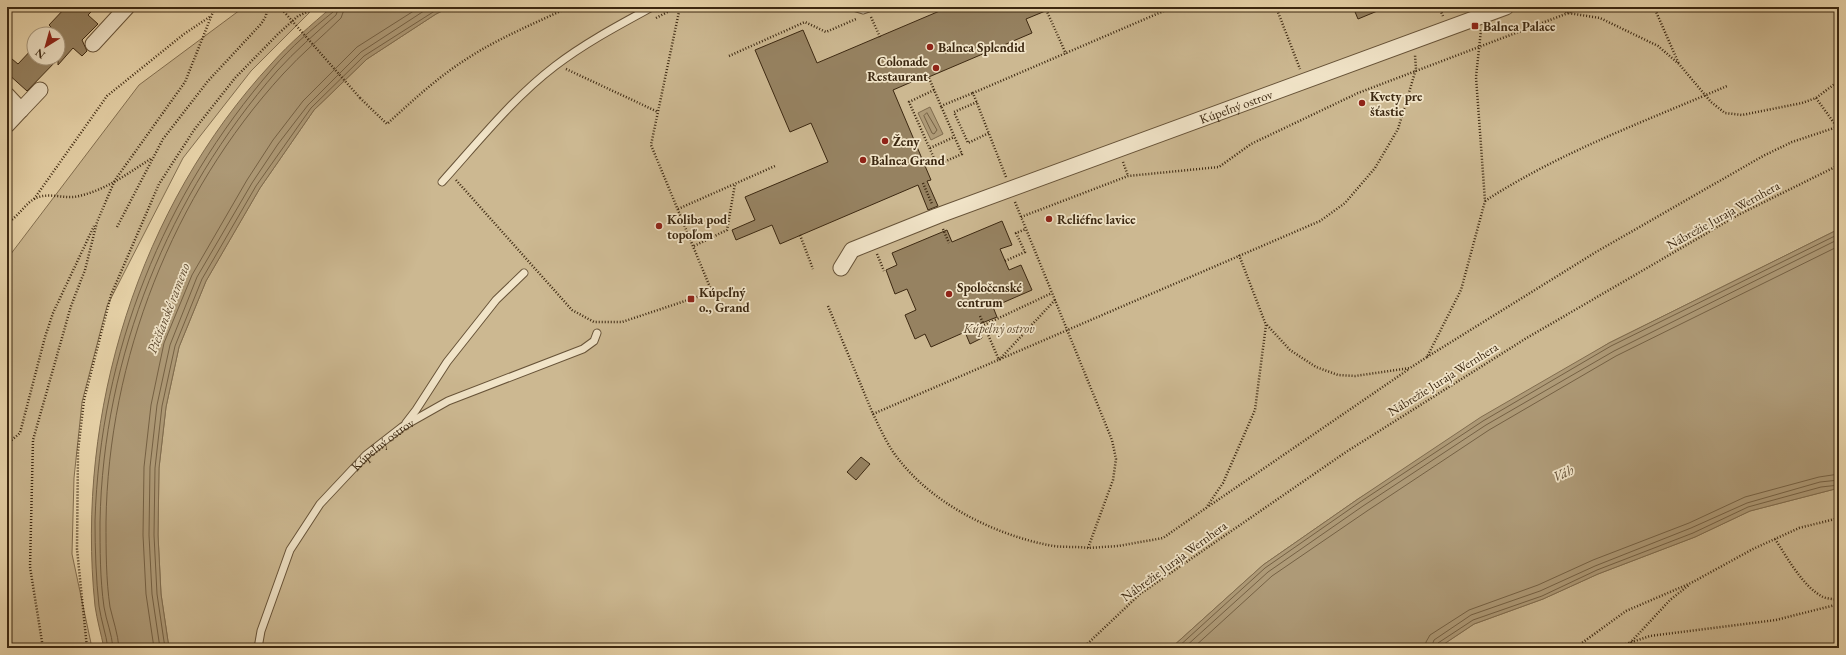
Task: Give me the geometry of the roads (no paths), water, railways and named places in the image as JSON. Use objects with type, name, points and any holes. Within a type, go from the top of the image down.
[{"type":"street","points":[[92,44],[127,7]]},
{"type":"street","name":"Kúpeľný ostrov","points":[[841,268],[852,250],[937,216],[1506,7]]},
{"type":"street","points":[[7,125],[40,90]]},
{"type":"street","points":[[7,95],[21,110]]},
{"type":"lane","points":[[442,182],[511,106],[555,66],[596,38],[652,7]]},
{"type":"lane","points":[[853,7],[863,10],[870,10]]},
{"type":"lane","points":[[402,427],[416,410],[447,362],[496,300],[524,273]]},
{"type":"lane","name":"Kúpeľný ostrov","points":[[258,648],[261,631],[290,550],[320,504],[366,455],[402,427],[448,400],[583,349],[594,340],[597,333]]},
{"type":"water","name":"Piešťanské rameno","points":[[332,7],[450,7],[436,14],[367,59],[314,110],[260,188],[206,281],[179,347],[166,407],[159,468],[158,535],[161,594],[169,648],[104,648],[95,606],[91,533],[96,460],[107,387],[126,316],[152,247],[185,181],[225,119],[272,63],[301,34]]},
{"type":"water","points":[[930,107],[943,134],[931,140],[918,113]]},
{"type":"water","name":"Váh","points":[[1839,229],[1839,488],[1750,511],[1695,537],[1598,574],[1543,599],[1474,624],[1438,648],[1171,648],[1263,565],[1358,499],[1481,417],[1609,343]]},
{"type":"place","name":"Balnea Palace","points":[[1475,26]]},
{"type":"place","name":"Balnea Splendid","points":[[930,47]]},
{"type":"place","name":"Colonade Restaurant","points":[[936,68]]},
{"type":"place","name":"Kvety pre šťastie","points":[[1362,103]]},
{"type":"place","name":"Ženy","points":[[885,141]]},
{"type":"place","name":"Balnea Grand","points":[[863,160]]},
{"type":"place","name":"Reliéfne lavice","points":[[1049,219]]},
{"type":"place","name":"Koliba pod topoľom","points":[[659,226]]},
{"type":"place","name":"Spoločenské centrum","points":[[949,294]]},
{"type":"place","name":"Kúpeľný o., Grand","points":[[691,299]]}]
